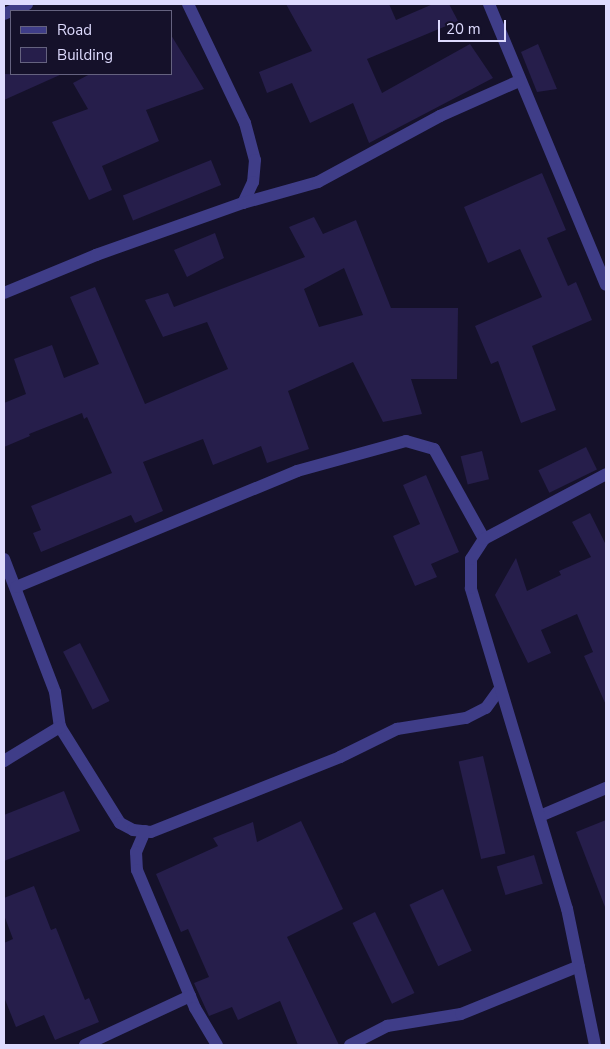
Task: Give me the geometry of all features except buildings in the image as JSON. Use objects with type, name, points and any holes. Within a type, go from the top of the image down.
[{"type":"street","points":[[13,10],[27,4]]},
{"type":"street","points":[[188,4],[245,123],[255,160],[253,182],[243,203]]},
{"type":"street","points":[[489,4],[519,81],[606,285]]},
{"type":"street","points":[[4,293],[96,255],[243,203],[318,182],[382,151],[440,116],[519,81]]},
{"type":"street","points":[[16,587],[297,471],[406,441],[434,448],[484,539]]},
{"type":"street","points":[[595,1045],[567,909],[540,816],[530,794],[471,588],[471,559],[484,539],[606,474]]},
{"type":"street","points":[[4,559],[55,692],[60,727],[120,823],[145,831],[151,832],[340,757],[398,729],[466,718],[486,708],[500,688]]},
{"type":"street","points":[[4,761],[60,727]]},
{"type":"street","points":[[540,816],[606,788]]},
{"type":"street","points":[[145,831],[136,852],[137,870],[190,996],[217,1045]]},
{"type":"street","points":[[350,1045],[387,1026],[461,1014],[579,966]]},
{"type":"street","points":[[86,1045],[190,996]]}]
